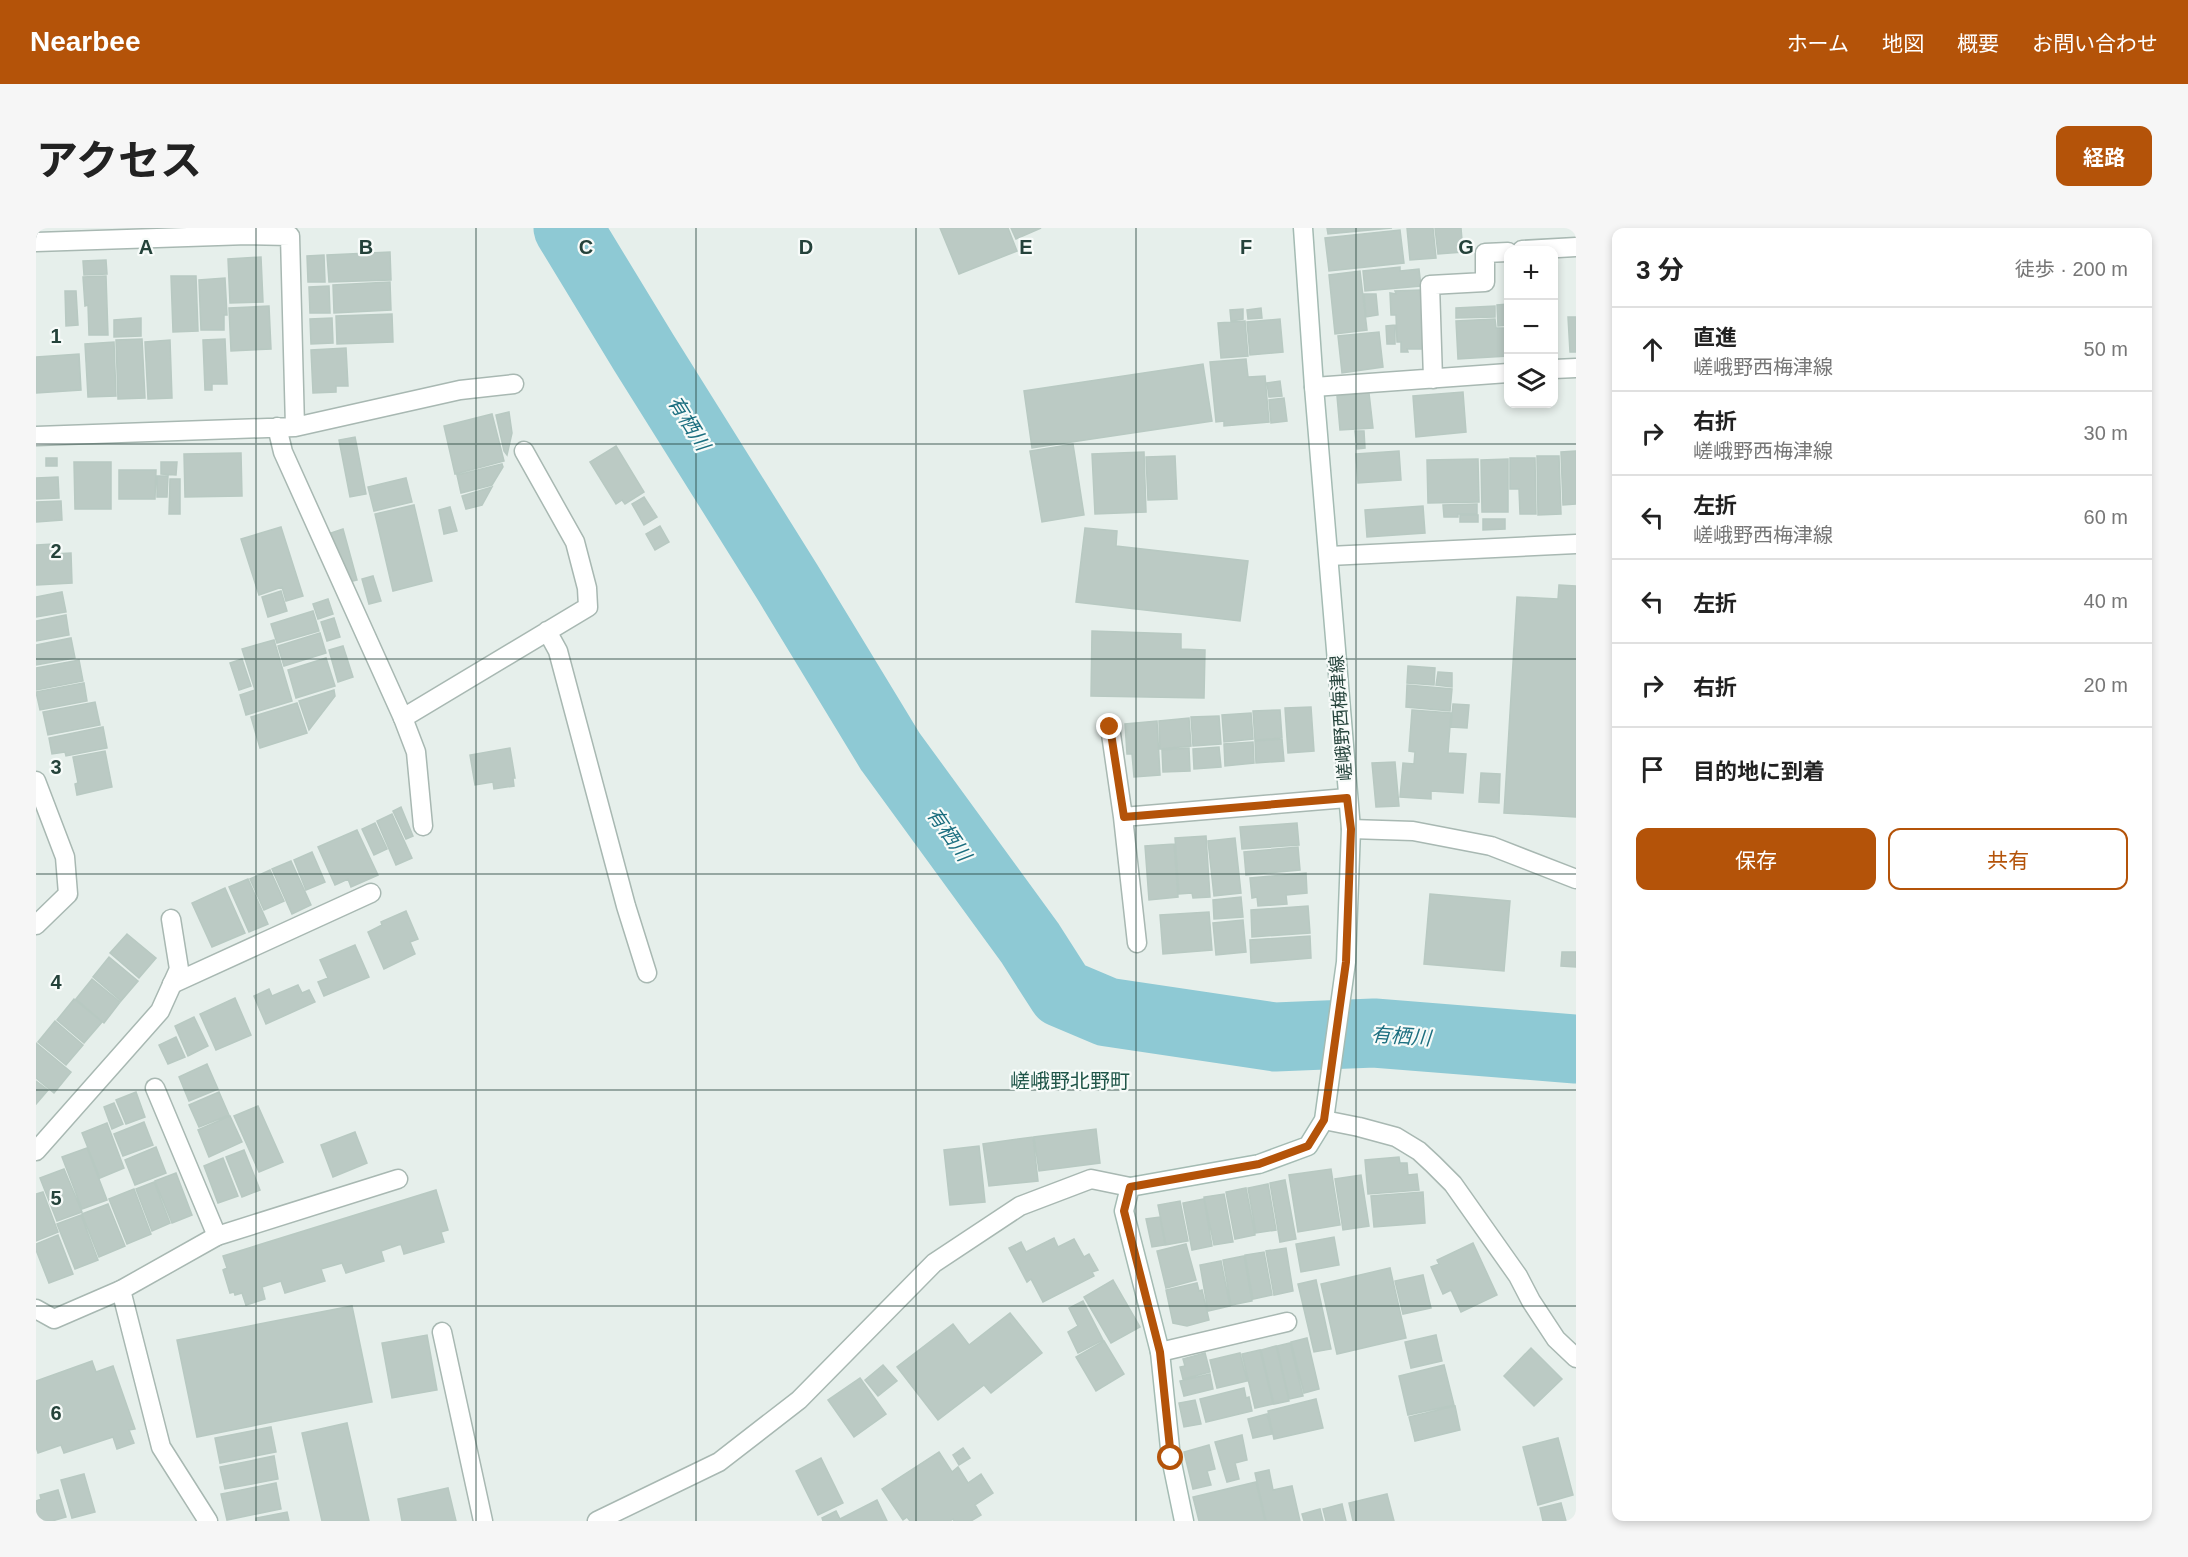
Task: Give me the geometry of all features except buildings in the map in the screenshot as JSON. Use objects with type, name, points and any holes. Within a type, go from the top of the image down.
[{"type":"street","name":"嵯峨野西梅津線","points":[[1130,1187],[1259,1164],[1308,1146],[1324,1120],[1344,979],[1351,829],[1303,228]]},
{"type":"street","points":[[36,242],[248,232],[290,236],[286,427],[283,452],[403,718],[416,752],[423,826]]},
{"type":"street","points":[[1558,248],[1576,247]]},
{"type":"street","points":[[1433,379],[1430,285],[1485,282],[1485,253],[1504,252]]},
{"type":"street","points":[[1558,369],[1576,368]]},
{"type":"street","points":[[1314,387],[1504,373]]},
{"type":"street","points":[[36,436],[286,427],[460,390],[514,384]]},
{"type":"street","points":[[403,718],[588,607],[587,588],[575,542],[524,451]]},
{"type":"street","points":[[1329,556],[1576,544]]},
{"type":"street","points":[[547,631],[558,651],[626,906],[647,973]]},
{"type":"street","points":[[1110,727],[1124,817],[1137,943]]},
{"type":"street","points":[[36,781],[64,857],[68,894],[36,925]]},
{"type":"street","points":[[1124,817],[1347,798]]},
{"type":"street","points":[[1351,829],[1413,831],[1491,846],[1576,879]]},
{"type":"street","points":[[172,984],[371,893]]},
{"type":"street","points":[[36,1151],[160,1011],[179,969],[171,919]]},
{"type":"street","points":[[155,1088],[217,1236]]},
{"type":"street","points":[[1324,1120],[1396,1137],[1419,1151],[1433,1164],[1452,1184],[1518,1276],[1556,1339],[1576,1358]]},
{"type":"street","points":[[36,1309],[54,1319],[121,1290],[217,1236],[398,1179]]},
{"type":"street","points":[[597,1521],[719,1462],[799,1400],[934,1263],[1020,1206],[1091,1179],[1130,1187],[1124,1211],[1160,1352],[1171,1458],[1184,1521]]},
{"type":"street","points":[[121,1290],[161,1447],[208,1521]]},
{"type":"street","points":[[1160,1352],[1287,1322]]},
{"type":"street","points":[[442,1332],[483,1521]]},
{"type":"waterway","name":"有栖川","points":[[568,228],[890,751],[1030,943],[1062,993],[1107,1012],[1275,1037],[1374,1033],[1576,1049]]},
{"type":"district","name":"嵯峨野北野町","points":[[1070,1081]]},
{"type":"route","points":[[1110,727],[1124,817],[1347,798],[1351,829],[1344,979],[1324,1120],[1308,1146],[1259,1164],[1130,1187],[1124,1211],[1160,1352],[1171,1458]]}]
